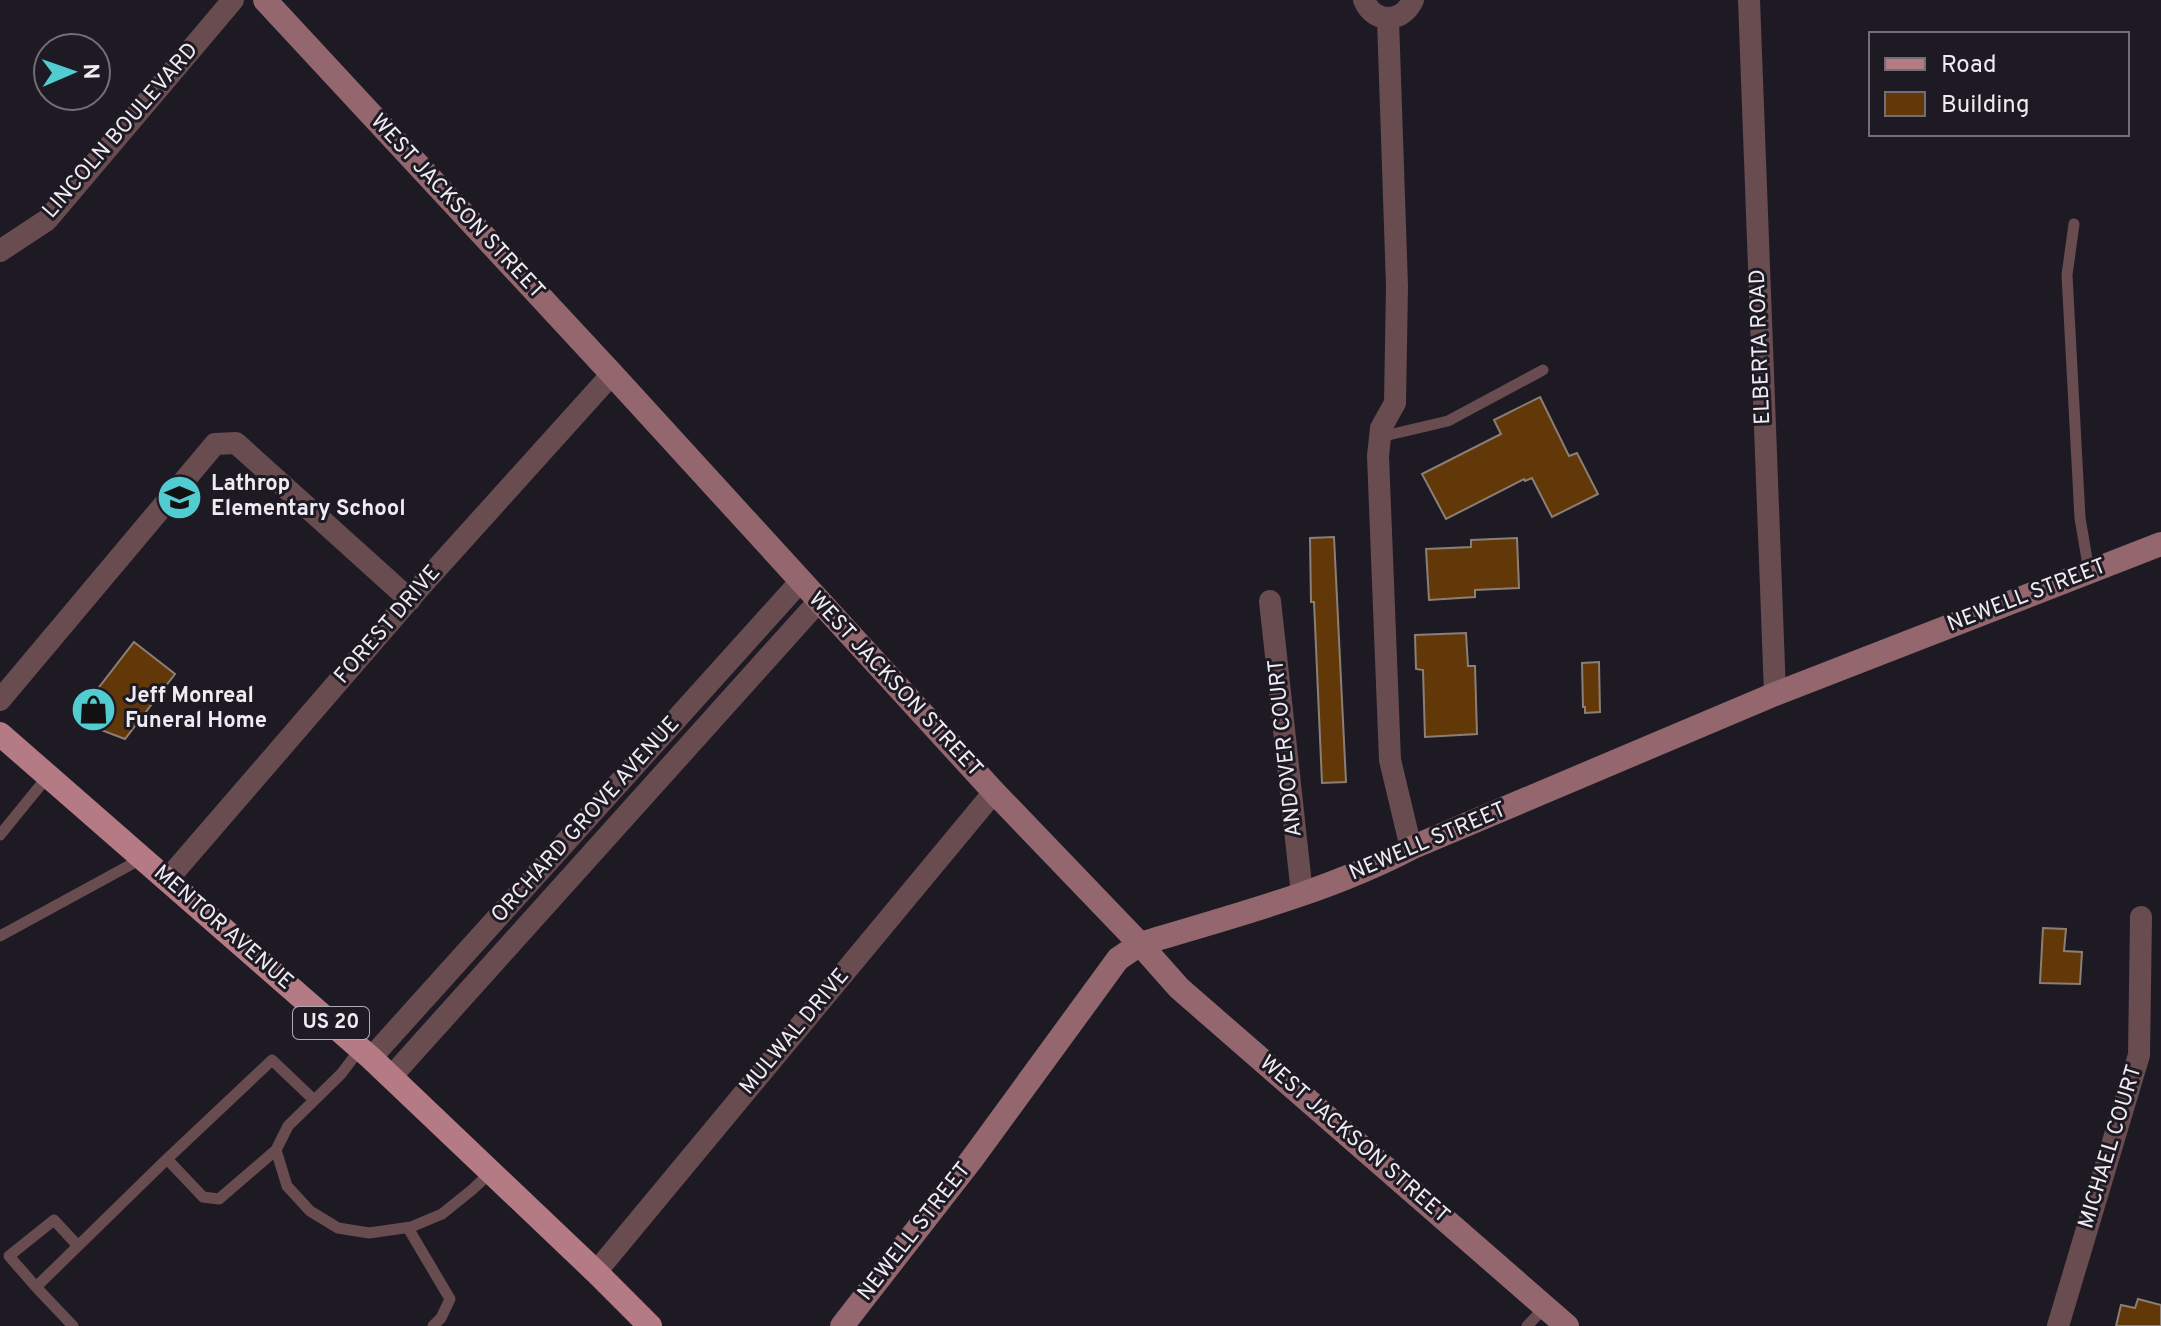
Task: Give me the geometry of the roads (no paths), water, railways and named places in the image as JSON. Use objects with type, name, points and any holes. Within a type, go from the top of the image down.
[{"type":"main road","name":"MENTOR AVENUE","points":[[0,734],[366,1053],[650,1326]]},
{"type":"street","name":"LINCOLN BOULEVARD","points":[[0,251],[47,220],[233,0]]},
{"type":"street","name":"WEST JACKSON STREET","points":[[265,0],[612,374],[818,602],[1179,988],[1567,1326]]},
{"type":"street","points":[[1364,0],[1373,14],[1388,19],[1404,13],[1413,0]]},
{"type":"street","name":"ELBERTA ROAD","points":[[1749,0],[1775,694]]},
{"type":"street","points":[[1388,19],[1397,286],[1395,403],[1381,428],[1378,456],[1390,760],[1411,848]]},
{"type":"street","name":"FOREST DRIVE","points":[[167,880],[410,600],[612,374]]},
{"type":"street","points":[[0,700],[215,444],[236,443],[410,600]]},
{"type":"street","name":"NEWELL STREET","points":[[842,1326],[972,1159],[1118,959],[1140,944],[1302,894],[1380,864],[1411,848],[1775,694],[2161,544]]},
{"type":"street","name":"ORCHARD GROVE AVENUE","points":[[366,1053],[800,582]]},
{"type":"street","name":"ANDOVER COURT","points":[[1270,601],[1302,894]]},
{"type":"street","name":"ORCHARD GROVE AVENUE","points":[[391,1077],[818,602]]},
{"type":"street","name":"MULWAL DRIVE","points":[[596,1272],[994,792]]},
{"type":"street","name":"MICHAEL COURT","points":[[2058,1326],[2139,1055],[2141,917]]},
{"type":"lane","points":[[2074,224],[2067,275],[2080,518],[2089,571]]},
{"type":"lane","points":[[1380,437],[1448,421],[1543,370]]},
{"type":"lane","points":[[0,835],[48,775]]},
{"type":"lane","points":[[0,936],[143,858]]},
{"type":"lane","points":[[167,1159],[203,1197],[219,1199],[276,1150],[288,1126],[366,1053]]},
{"type":"lane","points":[[36,1287],[272,1060],[314,1100]]},
{"type":"lane","points":[[276,1150],[287,1186],[310,1211],[338,1228],[369,1233],[408,1228],[442,1214],[491,1172]]},
{"type":"lane","points":[[73,1326],[4,1259],[54,1220],[78,1246]]},
{"type":"lane","points":[[408,1228],[450,1299],[441,1318],[433,1326]]},
{"type":"lane","points":[[1527,1326],[1546,1306]]},
{"type":"place","name":"Lathrop Elementary School","points":[[180,497]]},
{"type":"place","name":"Jeff Monreal Funeral Home","points":[[94,709]]}]
